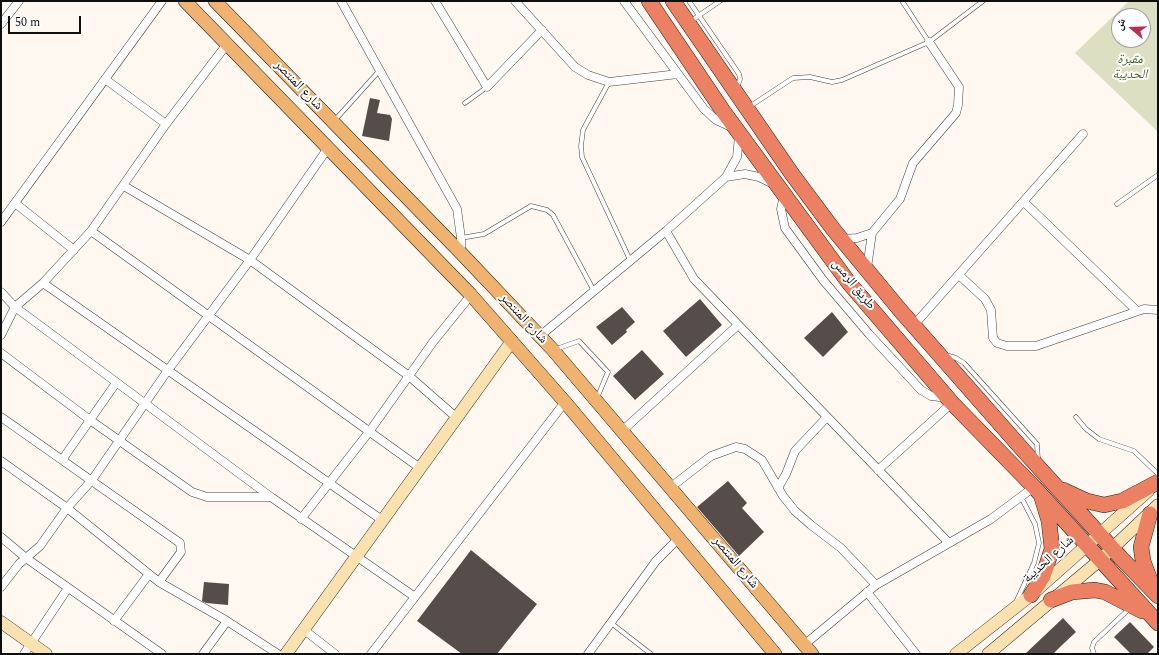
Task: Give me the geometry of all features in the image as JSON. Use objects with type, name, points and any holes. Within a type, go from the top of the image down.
[{"type":"highway","name":"طريق الرمس","points":[[649,1],[737,131],[849,283],[950,400],[1038,491],[1156,620]]},
{"type":"highway","name":"طريق الرمس","points":[[673,1],[693,19],[734,92],[792,174],[841,239],[914,326],[1099,534],[1158,595]]},
{"type":"highway","points":[[1058,487],[1087,501],[1104,505],[1122,501],[1158,482]]},
{"type":"highway","points":[[1031,595],[1043,576],[1052,549],[1049,521],[1038,491]]},
{"type":"highway","points":[[1154,510],[1141,547],[1147,575],[1158,595]]},
{"type":"highway","points":[[1051,600],[1072,592],[1095,590],[1106,592],[1156,620]]},
{"type":"main road","name":"شارع المنتصر","points":[[185,1],[471,295],[564,402],[774,654]]},
{"type":"main road","name":"شارع المنتصر","points":[[215,1],[461,253],[553,350],[808,650]]},
{"type":"main road","points":[[286,654],[512,341]]},
{"type":"main road","name":"شارع الحديبة","points":[[956,654],[1031,595],[1158,482]]},
{"type":"main road","points":[[988,654],[1113,549],[1154,510]]},
{"type":"main road","points":[[1,622],[46,654]]},
{"type":"street","points":[[1,24],[19,1]]},
{"type":"street","points":[[1,222],[162,1]]},
{"type":"street","points":[[341,1],[457,209],[461,238],[461,253]]},
{"type":"street","points":[[435,1],[487,87],[542,30]]},
{"type":"street","points":[[515,1],[582,73],[609,82],[678,74]]},
{"type":"street","points":[[540,336],[666,231],[726,177],[737,157],[737,131],[710,115],[624,1]]},
{"type":"street","points":[[867,270],[872,233],[900,199],[913,163],[956,113],[959,87],[929,42]]},
{"type":"street","points":[[1,335],[15,307],[43,283],[91,231],[166,124],[227,44]]},
{"type":"street","points":[[105,79],[166,124]]},
{"type":"street","points":[[914,326],[1083,134]]},
{"type":"street","points":[[1,588],[26,558],[40,546],[67,508],[92,480],[168,370],[250,260],[328,148]]},
{"type":"street","points":[[726,177],[745,174],[759,177],[781,191]]},
{"type":"street","points":[[124,186],[250,260],[409,376],[457,418]]},
{"type":"street","points":[[15,202],[74,250]]},
{"type":"street","points":[[1024,202],[1137,311]]},
{"type":"street","points":[[91,231],[420,468]]},
{"type":"street","points":[[666,231],[694,279],[948,542]]},
{"type":"street","points":[[841,239],[857,238],[872,233]]},
{"type":"street","points":[[959,275],[985,299],[991,310],[992,338],[998,343],[1007,346],[1036,346],[1137,311],[1144,309],[1158,310]]},
{"type":"street","points":[[43,283],[382,520]]},
{"type":"street","points":[[1,292],[15,307],[301,520],[415,597]]},
{"type":"street","points":[[301,520],[369,432],[409,376],[471,295]]},
{"type":"street","points":[[622,430],[738,325]]},
{"type":"street","points":[[1,353],[90,420],[200,496],[207,498],[271,497]]},
{"type":"street","points":[[62,460],[116,383]]},
{"type":"street","points":[[878,470],[950,400]]},
{"type":"street","points":[[371,654],[564,402]]},
{"type":"street","points":[[1,417],[180,543],[181,552],[159,582]]},
{"type":"street","points":[[778,488],[786,474],[795,451],[827,417]]},
{"type":"street","points":[[671,487],[711,456],[736,447],[754,454],[762,460],[778,488],[795,511],[811,526],[841,548],[876,585]]},
{"type":"street","points":[[1,461],[67,508],[159,582],[227,621],[278,654]]},
{"type":"street","points":[[808,650],[876,585],[948,542],[991,519],[1020,497],[1038,491]]},
{"type":"street","points":[[1,537],[26,558],[162,654]]},
{"type":"street","points":[[588,654],[656,561],[678,539]]},
{"type":"street","points":[[114,621],[149,574]]},
{"type":"street","points":[[24,654],[68,588]]},
{"type":"street","points":[[867,592],[916,654]]},
{"type":"street","points":[[203,654],[227,621]]},
{"type":"street","points":[[303,630],[335,654]]},
{"type":"lane","points":[[689,1],[693,19],[720,1]]},
{"type":"lane","points":[[902,1],[929,42]]},
{"type":"lane","points":[[747,109],[792,78],[810,77],[832,82],[842,80],[929,42],[983,1]]},
{"type":"lane","points":[[333,122],[380,70]]},
{"type":"lane","points":[[609,82],[583,130],[580,146],[582,156],[630,260]]},
{"type":"lane","points":[[465,103],[487,87]]},
{"type":"lane","points":[[1117,204],[1158,175]]},
{"type":"lane","points":[[461,238],[484,234],[531,206],[547,210],[553,215],[594,291]]},
{"type":"lane","points":[[553,350],[579,341],[608,372],[596,400]]},
{"type":"lane","points":[[1076,417],[1099,439],[1134,451],[1158,474]]},
{"type":"lane","points":[[1014,608],[1034,563],[1039,543],[1035,524],[1020,497]]},
{"type":"lane","points":[[1094,654],[1092,648],[1094,642],[1132,606]]},
{"type":"lane","points":[[611,622],[651,654]]},
{"type":"green space","name":"مقبرة الحديبة","points":[[1129,1],[1158,1],[1158,132],[1075,53],[1111,18],[1111,48],[1151,48],[1151,8],[1122,8]]},
{"type":"building","points":[[370,98],[380,100],[377,113],[390,115],[392,119],[389,141],[362,136]]},
{"type":"building","points":[[700,299],[722,325],[686,357],[663,331]]},
{"type":"building","points":[[622,307],[635,322],[626,330],[627,332],[612,345],[596,327]]},
{"type":"building","points":[[832,312],[848,332],[823,357],[804,338]]},
{"type":"building","points":[[642,350],[664,374],[635,400],[613,376]]},
{"type":"building","points":[[728,481],[747,503],[742,508],[764,532],[739,556],[697,507]]},
{"type":"building","points":[[471,550],[537,604],[497,654],[462,654],[417,621]]},
{"type":"building","points":[[204,582],[229,584],[228,605],[206,603],[202,601]]},
{"type":"building","points":[[1063,618],[1076,632],[1053,654],[1025,654]]},
{"type":"building","points":[[1130,622],[1154,647],[1147,654],[1131,654],[1114,637]]}]
